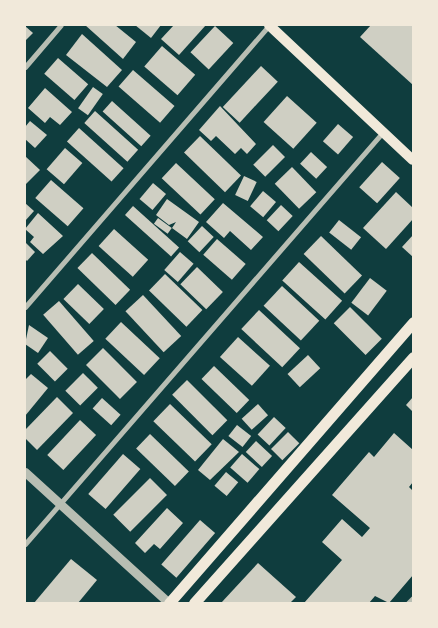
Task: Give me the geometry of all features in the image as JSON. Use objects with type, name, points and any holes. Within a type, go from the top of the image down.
[{"type":"main road","points":[[269,25],[382,133],[413,160]]},
{"type":"main road","points":[[169,603],[413,322]]},
{"type":"main road","points":[[194,603],[413,357]]},
{"type":"street","points":[[25,67],[61,25]]},
{"type":"street","points":[[25,307],[269,25]]},
{"type":"street","points":[[25,544],[382,133]]},
{"type":"street","points":[[25,472],[62,503],[169,603]]},
{"type":"street","points":[[408,603],[413,598]]},
{"type":"building","points":[[85,25],[115,25],[136,42],[123,59]]},
{"type":"building","points":[[135,25],[161,25],[151,38]]},
{"type":"building","points":[[174,25],[206,25],[179,55],[161,39]]},
{"type":"building","points":[[371,25],[413,25],[413,85],[360,37]]},
{"type":"building","points":[[25,26],[33,33],[25,41]]},
{"type":"building","points":[[215,26],[233,43],[209,69],[190,52]]},
{"type":"building","points":[[82,34],[122,70],[107,87],[66,55]]},
{"type":"building","points":[[162,46],[195,75],[177,95],[144,66]]},
{"type":"building","points":[[58,58],[88,84],[74,100],[44,74]]},
{"type":"building","points":[[261,66],[278,82],[240,123],[223,107]]},
{"type":"building","points":[[133,70],[175,106],[160,123],[119,87]]},
{"type":"building","points":[[93,87],[103,94],[88,115],[78,108]]},
{"type":"building","points":[[45,88],[72,112],[60,125],[50,117],[45,123],[28,108]]},
{"type":"building","points":[[287,96],[317,123],[293,149],[264,122]]},
{"type":"building","points":[[112,101],[151,136],[141,146],[103,111]]},
{"type":"building","points":[[220,106],[256,144],[247,154],[241,148],[235,154],[216,136],[211,141],[199,130]]},
{"type":"building","points":[[95,111],[138,150],[127,162],[84,123]]},
{"type":"building","points":[[30,121],[47,135],[35,148],[25,139],[25,127]]},
{"type":"building","points":[[338,124],[353,137],[338,154],[323,141]]},
{"type":"building","points":[[79,128],[124,168],[112,182],[67,141]]},
{"type":"building","points":[[200,136],[241,176],[225,192],[184,153]]},
{"type":"building","points":[[273,145],[285,157],[265,177],[253,165]]},
{"type":"building","points":[[65,148],[82,163],[64,184],[47,169]]},
{"type":"building","points":[[311,152],[327,167],[316,179],[300,164]]},
{"type":"building","points":[[25,156],[40,170],[25,185]]},
{"type":"building","points":[[382,162],[400,178],[377,203],[359,187]]},
{"type":"building","points":[[176,163],[215,199],[200,215],[162,178]]},
{"type":"building","points":[[292,167],[316,192],[299,209],[275,184]]},
{"type":"building","points":[[244,176],[257,182],[248,201],[235,195]]},
{"type":"building","points":[[51,180],[83,208],[68,226],[35,198]]},
{"type":"building","points":[[153,183],[166,194],[153,210],[140,199]]},
{"type":"building","points":[[263,191],[276,202],[263,217],[250,206]]},
{"type":"building","points":[[396,192],[413,208],[413,219],[386,249],[363,228]]},
{"type":"building","points":[[167,199],[199,222],[187,239],[172,228],[176,222],[169,225],[156,215]]},
{"type":"building","points":[[25,203],[34,211],[25,221]]},
{"type":"building","points":[[223,203],[263,237],[251,250],[230,231],[224,238],[206,222]]},
{"type":"building","points":[[281,205],[293,216],[278,231],[267,220]]},
{"type":"building","points":[[133,206],[179,247],[171,256],[125,215]]},
{"type":"building","points":[[38,213],[63,236],[43,254],[30,242],[34,237],[25,229]]},
{"type":"building","points":[[158,218],[172,228],[168,234],[154,224]]},
{"type":"building","points":[[339,220],[361,237],[351,250],[329,233]]},
{"type":"building","points":[[202,226],[214,237],[199,252],[188,241]]},
{"type":"building","points":[[114,229],[148,260],[133,277],[99,246]]},
{"type":"building","points":[[413,235],[413,257],[402,247]]},
{"type":"building","points":[[321,236],[362,276],[345,294],[304,254]]},
{"type":"building","points":[[217,239],[246,264],[232,280],[203,255]]},
{"type":"building","points":[[25,242],[35,252],[27,261],[25,259]]},
{"type":"building","points":[[180,252],[194,264],[178,282],[164,270]]},
{"type":"building","points":[[92,253],[130,290],[116,305],[77,268]]},
{"type":"building","points":[[299,262],[342,301],[325,319],[282,281]]},
{"type":"building","points":[[197,267],[223,292],[206,309],[180,284]]},
{"type":"building","points":[[165,274],[202,310],[186,327],[149,291]]},
{"type":"building","points":[[370,278],[387,291],[368,315],[351,303]]},
{"type":"building","points":[[78,284],[104,309],[89,324],[63,299]]},
{"type":"building","points":[[282,286],[319,321],[301,341],[264,306]]},
{"type":"building","points":[[143,295],[181,336],[164,352],[125,311]]},
{"type":"building","points":[[59,301],[94,341],[78,355],[43,315]]},
{"type":"building","points":[[350,307],[382,339],[366,355],[334,323]]},
{"type":"building","points":[[259,310],[300,348],[282,367],[241,329]]},
{"type":"building","points":[[121,322],[160,358],[144,375],[105,339]]},
{"type":"building","points":[[29,325],[48,338],[38,353],[25,344]]},
{"type":"building","points":[[238,337],[270,366],[252,386],[220,357]]},
{"type":"building","points":[[103,348],[137,382],[120,399],[86,365]]},
{"type":"building","points":[[50,351],[68,369],[55,381],[37,364]]},
{"type":"building","points":[[308,355],[320,368],[300,387],[288,374]]},
{"type":"building","points":[[214,366],[249,400],[237,413],[201,379]]},
{"type":"building","points":[[83,373],[98,388],[80,406],[65,391]]},
{"type":"building","points":[[31,374],[48,388],[25,416],[25,380]]},
{"type":"building","points":[[187,380],[227,420],[212,435],[172,395]]},
{"type":"building","points":[[57,397],[73,413],[37,450],[25,438],[25,430]]},
{"type":"building","points":[[413,397],[413,412],[406,405]]},
{"type":"building","points":[[102,398],[121,415],[111,425],[93,408]]},
{"type":"building","points":[[170,404],[212,444],[195,462],[153,421]]},
{"type":"building","points":[[258,404],[268,415],[252,430],[242,419]]},
{"type":"building","points":[[274,417],[286,428],[269,445],[258,435]]},
{"type":"building","points":[[80,420],[96,435],[63,470],[47,455]]},
{"type":"building","points":[[237,425],[251,436],[243,447],[228,436]]},
{"type":"building","points":[[288,432],[299,443],[282,460],[271,449]]},
{"type":"building","points":[[394,433],[413,450],[413,482],[409,487],[413,491],[413,575],[389,603],[375,596],[369,603],[304,603],[342,560],[322,542],[342,519],[362,537],[370,528],[332,495],[369,452],[374,457]]},
{"type":"building","points":[[150,434],[189,472],[175,486],[136,448]]},
{"type":"building","points":[[223,439],[239,452],[210,480],[198,470]]},
{"type":"building","points":[[256,441],[272,456],[262,467],[246,452]]},
{"type":"building","points":[[123,454],[140,469],[106,509],[88,494]]},
{"type":"building","points":[[242,454],[259,469],[248,483],[230,468]]},
{"type":"building","points":[[226,472],[238,482],[227,496],[214,486]]},
{"type":"building","points":[[150,478],[167,495],[130,532],[113,515]]},
{"type":"building","points":[[167,508],[183,523],[160,549],[154,544],[145,553],[135,543]]},
{"type":"building","points":[[200,520],[215,533],[176,578],[161,565]]},
{"type":"building","points":[[71,559],[97,580],[78,603],[34,603]]},
{"type":"building","points":[[258,563],[296,597],[290,603],[221,603]]}]
